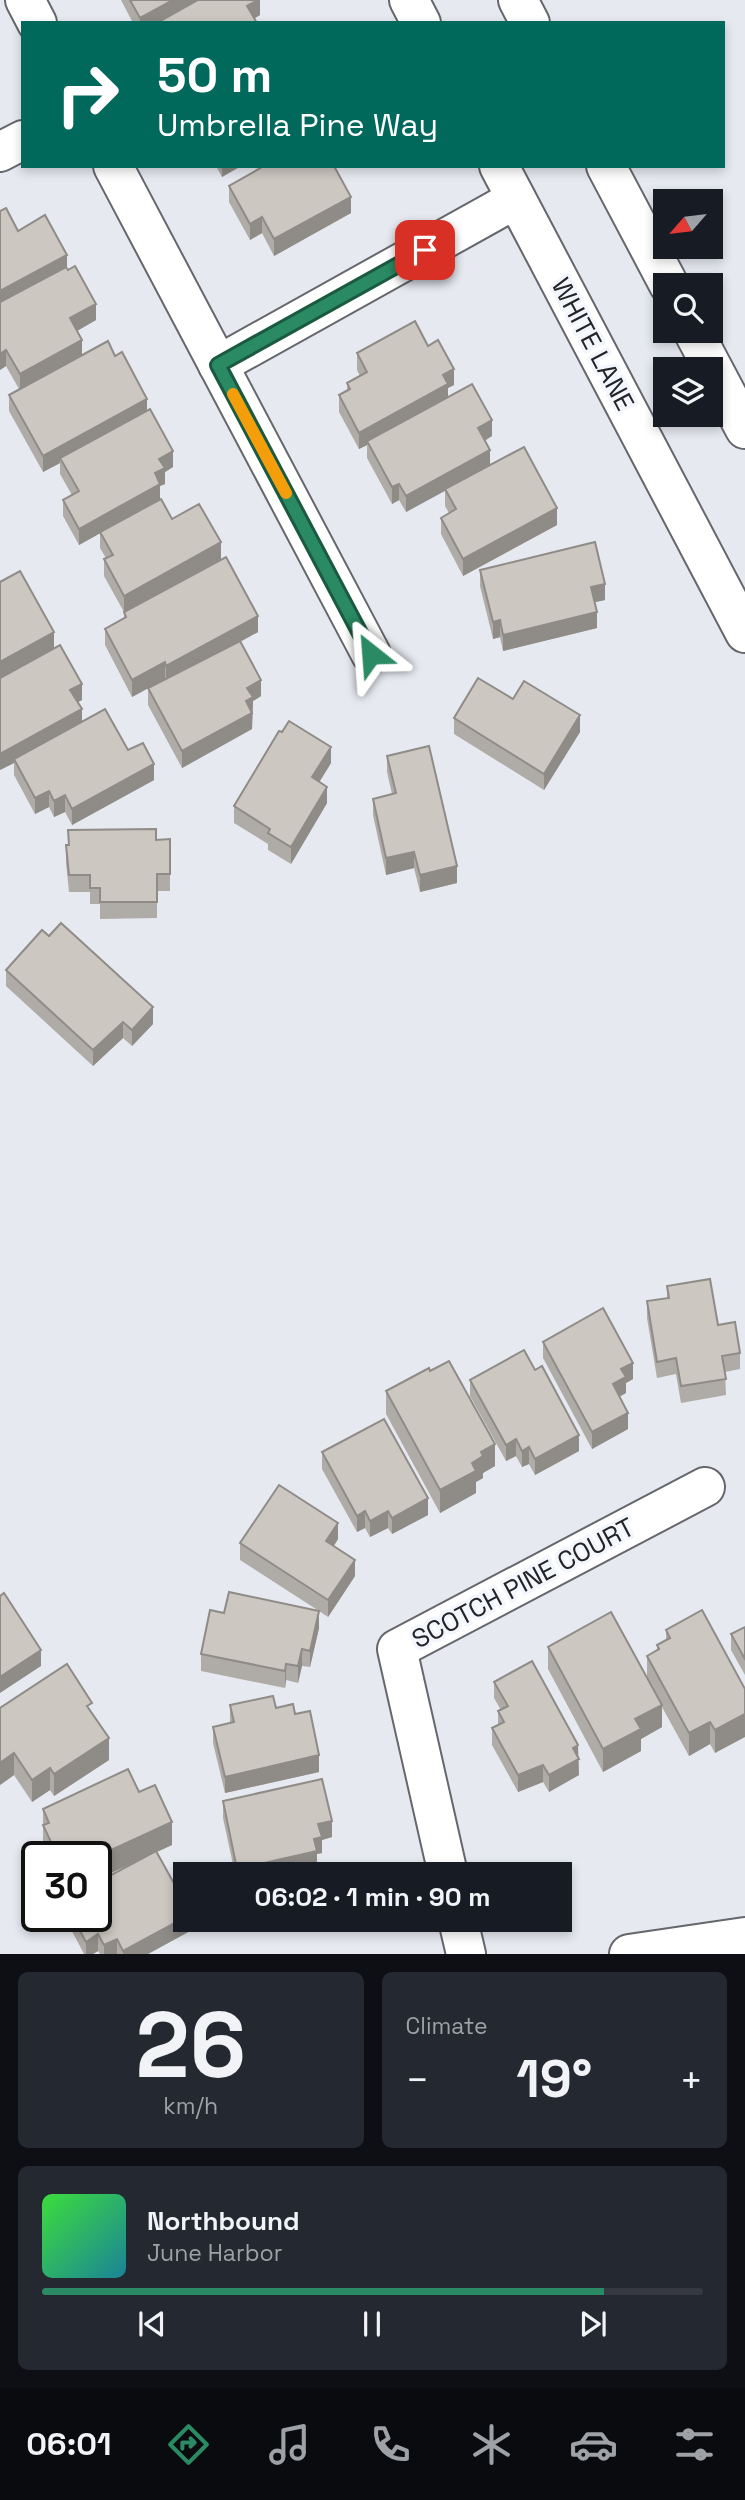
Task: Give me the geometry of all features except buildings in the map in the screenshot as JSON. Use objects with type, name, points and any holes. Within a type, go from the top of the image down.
[{"type":"street","points":[[25,0],[36,21]]},
{"type":"street","points":[[409,0],[420,21]]},
{"type":"street","points":[[518,0],[529,21]]},
{"type":"street","points":[[0,152],[21,141]]},
{"type":"street","points":[[114,168],[371,654]]},
{"type":"street","points":[[607,168],[663,273]]},
{"type":"street","points":[[218,365],[508,183]]},
{"type":"street","name":"WHITE LANE","points":[[508,183],[745,633]]},
{"type":"street","points":[[699,343],[745,429]]},
{"type":"street","name":"SCOTCH PINE COURT","points":[[444,1862],[397,1650],[705,1487]]},
{"type":"street","points":[[461,1932],[466,1954]]},
{"type":"street","points":[[629,1954],[730,1944]]},
{"type":"slow traffic","points":[[233,394],[286,493]]},
{"type":"route","points":[[371,654],[218,365],[425,250]]}]
